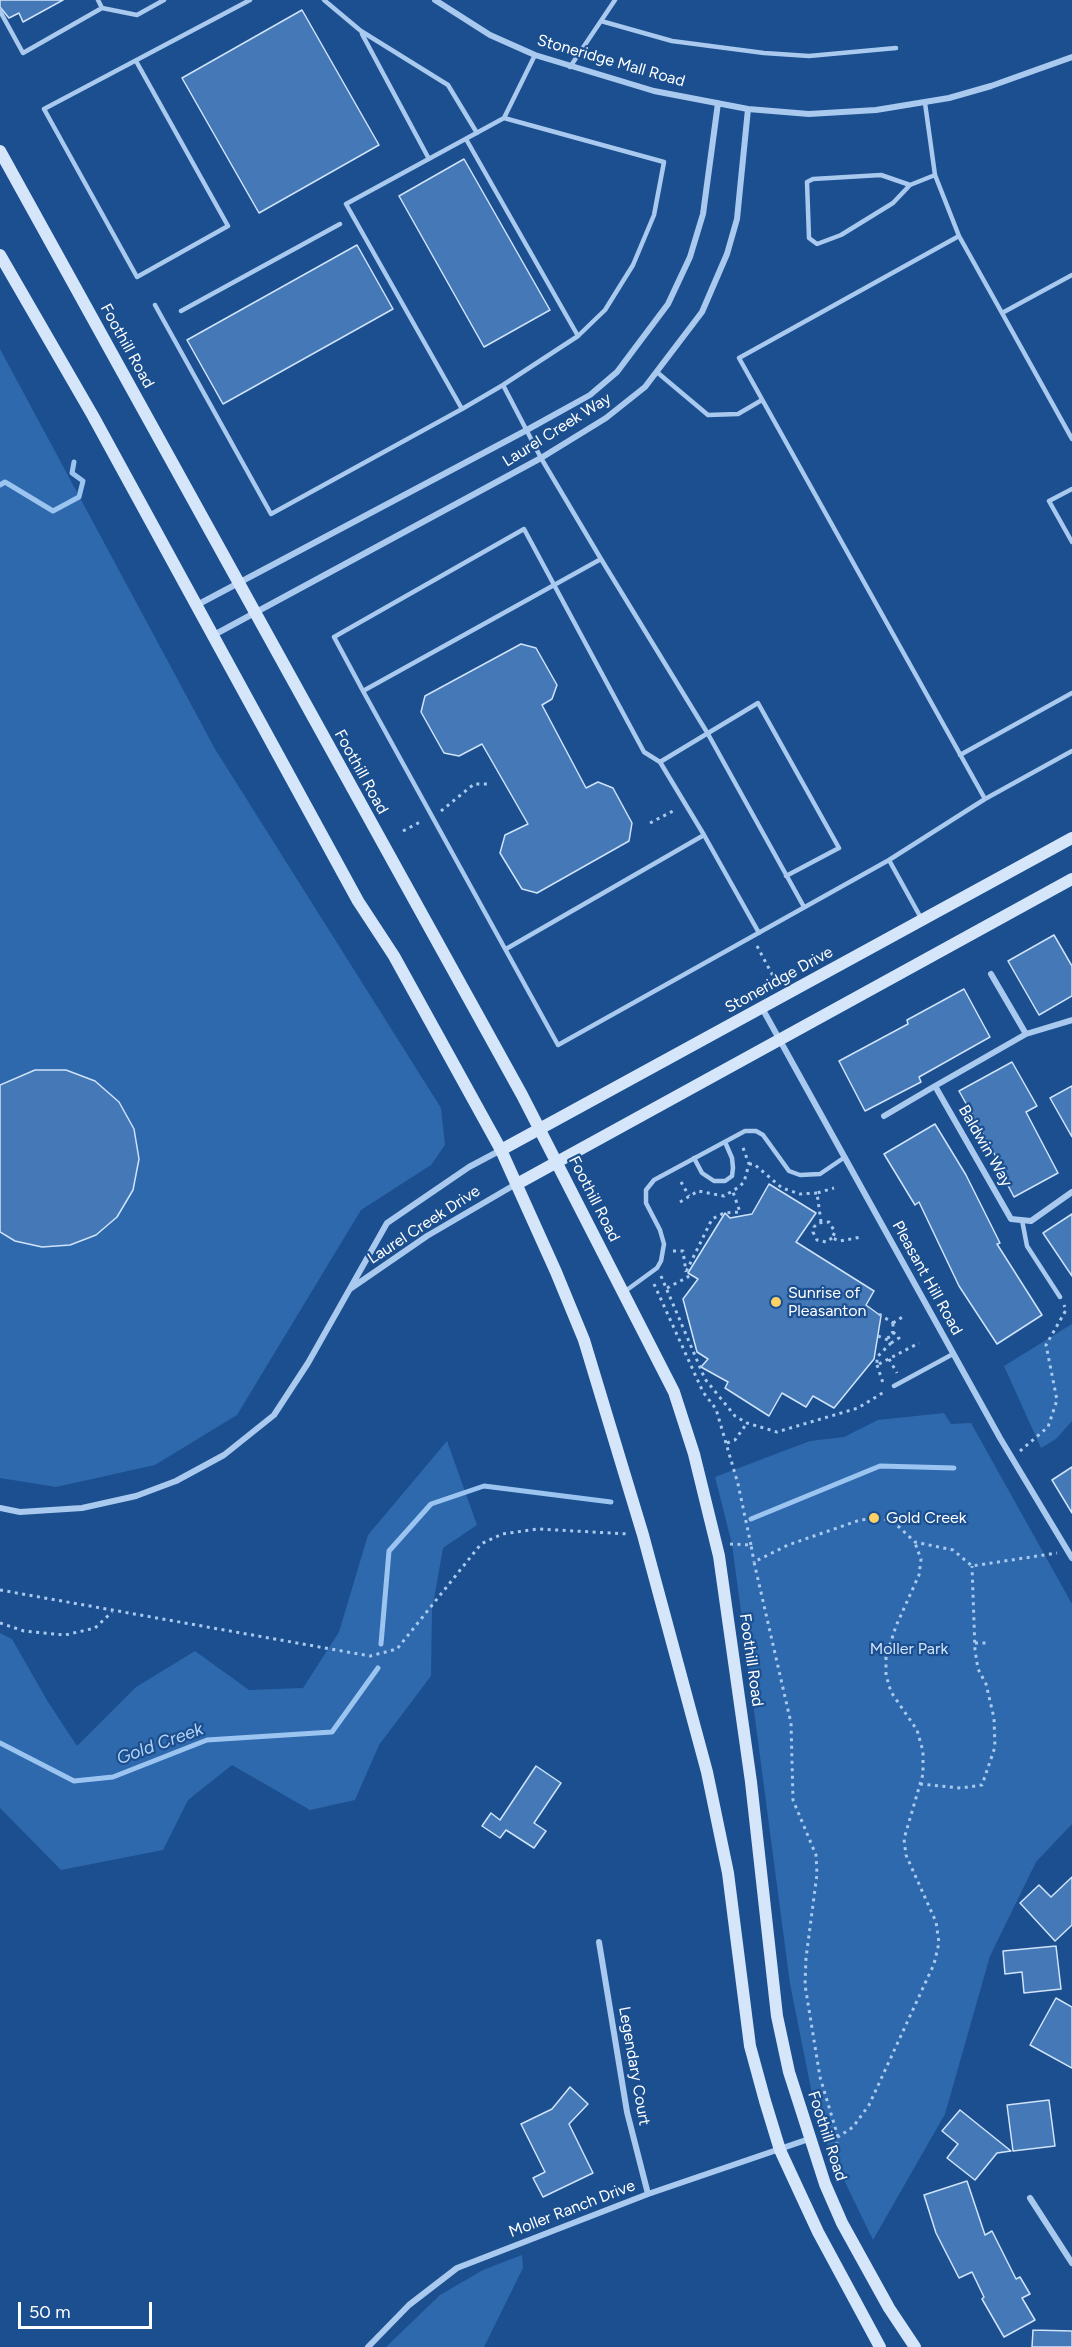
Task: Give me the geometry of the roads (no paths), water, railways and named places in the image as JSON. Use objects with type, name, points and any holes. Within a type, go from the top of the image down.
[{"type":"main road","name":"Foothill Road","points":[[0,151],[540,1130],[674,1392],[694,1454],[716,1544],[751,1782],[777,2016],[789,2072],[825,2184],[862,2261],[915,2347]]},
{"type":"main road","points":[[0,255],[197,605],[358,902],[394,956],[501,1150],[584,1340],[643,1535],[717,1814],[728,1873],[750,2046],[780,2150],[818,2232],[880,2347]]},
{"type":"main road","name":"Stoneridge Drive","points":[[501,1150],[1072,838]]},
{"type":"main road","points":[[517,1184],[1072,879]]},
{"type":"street","name":"Stoneridge Mall Road","points":[[435,0],[490,35],[535,55],[570,67],[654,91],[748,108],[809,114],[876,110],[925,103],[991,86],[1072,57]]},
{"type":"street","name":"Laurel Creek Way","points":[[197,605],[590,395],[617,372],[668,304],[690,257],[703,214],[718,103]]},
{"type":"street","name":"Laurel Creek Way","points":[[212,636],[541,458],[606,418],[658,373],[702,312],[728,254],[737,219],[748,108]]},
{"type":"street","points":[[991,974],[1026,1035]]},
{"type":"street","name":"Pleasant Hill Road","points":[[762,1008],[1011,1457],[1072,1558]]},
{"type":"street","points":[[884,1116],[1026,1035],[1072,1020]]},
{"type":"street","name":"Baldwin Way","points":[[935,1086],[1011,1219],[1022,1220]]},
{"type":"street","name":"Laurel Creek Drive","points":[[0,1508],[20,1512],[82,1508],[136,1496],[176,1481],[224,1455],[274,1415],[308,1363],[387,1223],[469,1167],[501,1150]]},
{"type":"street","name":"Laurel Creek Drive","points":[[347,1291],[427,1236],[517,1184]]},
{"type":"street","points":[[1022,1220],[1031,1221],[1072,1192]]},
{"type":"street","name":"Legendary Court","points":[[599,1942],[627,2112],[648,2194]]},
{"type":"street","name":"Moller Ranch Drive","points":[[368,2347],[409,2305],[457,2268],[648,2194],[809,2139]]},
{"type":"street","points":[[1030,2198],[1072,2263]]},
{"type":"lane","points":[[98,0],[102,8]]},
{"type":"lane","points":[[136,61],[228,226],[137,277],[44,109],[250,0]]},
{"type":"lane","points":[[324,0],[361,31],[448,85],[477,133]]},
{"type":"lane","points":[[570,67],[615,0]]},
{"type":"lane","points":[[0,12],[22,53],[102,8],[136,15],[160,1]]},
{"type":"lane","points":[[601,21],[672,41],[764,53],[808,56],[896,48]]},
{"type":"lane","points":[[361,31],[429,159]]},
{"type":"lane","points":[[462,409],[346,204],[504,118],[535,55]]},
{"type":"lane","points":[[925,103],[935,175],[959,236],[1072,439]]},
{"type":"lane","points":[[155,305],[271,514],[503,386],[578,336],[605,310],[633,265],[654,215],[664,162],[504,118]]},
{"type":"lane","points":[[466,139],[578,336]]},
{"type":"lane","points":[[910,185],[881,175],[813,179],[807,182],[809,238],[817,244],[841,235],[893,203],[910,185],[935,175]]},
{"type":"lane","points":[[181,311],[340,224]]},
{"type":"lane","points":[[959,236],[739,358],[985,799]]},
{"type":"lane","points":[[1002,313],[1072,274]]},
{"type":"lane","points":[[658,373],[708,415],[738,414],[762,400]]},
{"type":"lane","points":[[503,386],[525,431],[708,734],[804,908]]},
{"type":"lane","points":[[1072,489],[1049,501],[1072,542]]},
{"type":"lane","points":[[759,933],[660,762],[645,752],[555,583],[524,530],[334,636],[558,1045],[804,908],[890,860],[985,799],[1072,751]]},
{"type":"lane","points":[[363,691],[601,559]]},
{"type":"lane","points":[[960,755],[1072,693]]},
{"type":"lane","points":[[660,762],[758,703],[839,848],[786,876]]},
{"type":"lane","points":[[506,949],[704,835]]},
{"type":"lane","points":[[890,860],[922,921]]},
{"type":"lane","points":[[624,1292],[657,1268],[663,1251],[660,1230],[646,1203],[646,1190],[654,1180],[745,1131],[756,1131],[763,1136],[789,1171],[800,1176],[820,1174],[845,1157]]},
{"type":"lane","points":[[694,1158],[702,1173],[714,1181],[725,1181],[732,1176],[733,1168],[732,1158],[724,1142]]},
{"type":"lane","points":[[1022,1220],[1027,1246],[1060,1296]]},
{"type":"lane","points":[[894,1386],[953,1354]]},
{"type":"waterway","points":[[0,485],[5,482],[53,511],[79,497],[83,481],[72,473],[74,462]]},
{"type":"waterway","name":"Gold Creek","points":[[751,1519],[880,1466],[954,1468]]},
{"type":"waterway","name":"Gold Creek","points":[[381,1644],[389,1551],[431,1504],[484,1486],[611,1502]]},
{"type":"waterway","name":"Gold Creek","points":[[0,1743],[74,1781],[113,1777],[207,1740],[332,1732],[378,1668]]},
{"type":"place","name":"Sunrise of Pleasanton","points":[[776,1302]]},
{"type":"place","name":"Gold Creek","points":[[874,1518]]},
{"type":"park label","name":"Moller Park","points":[[909,1649]]}]
